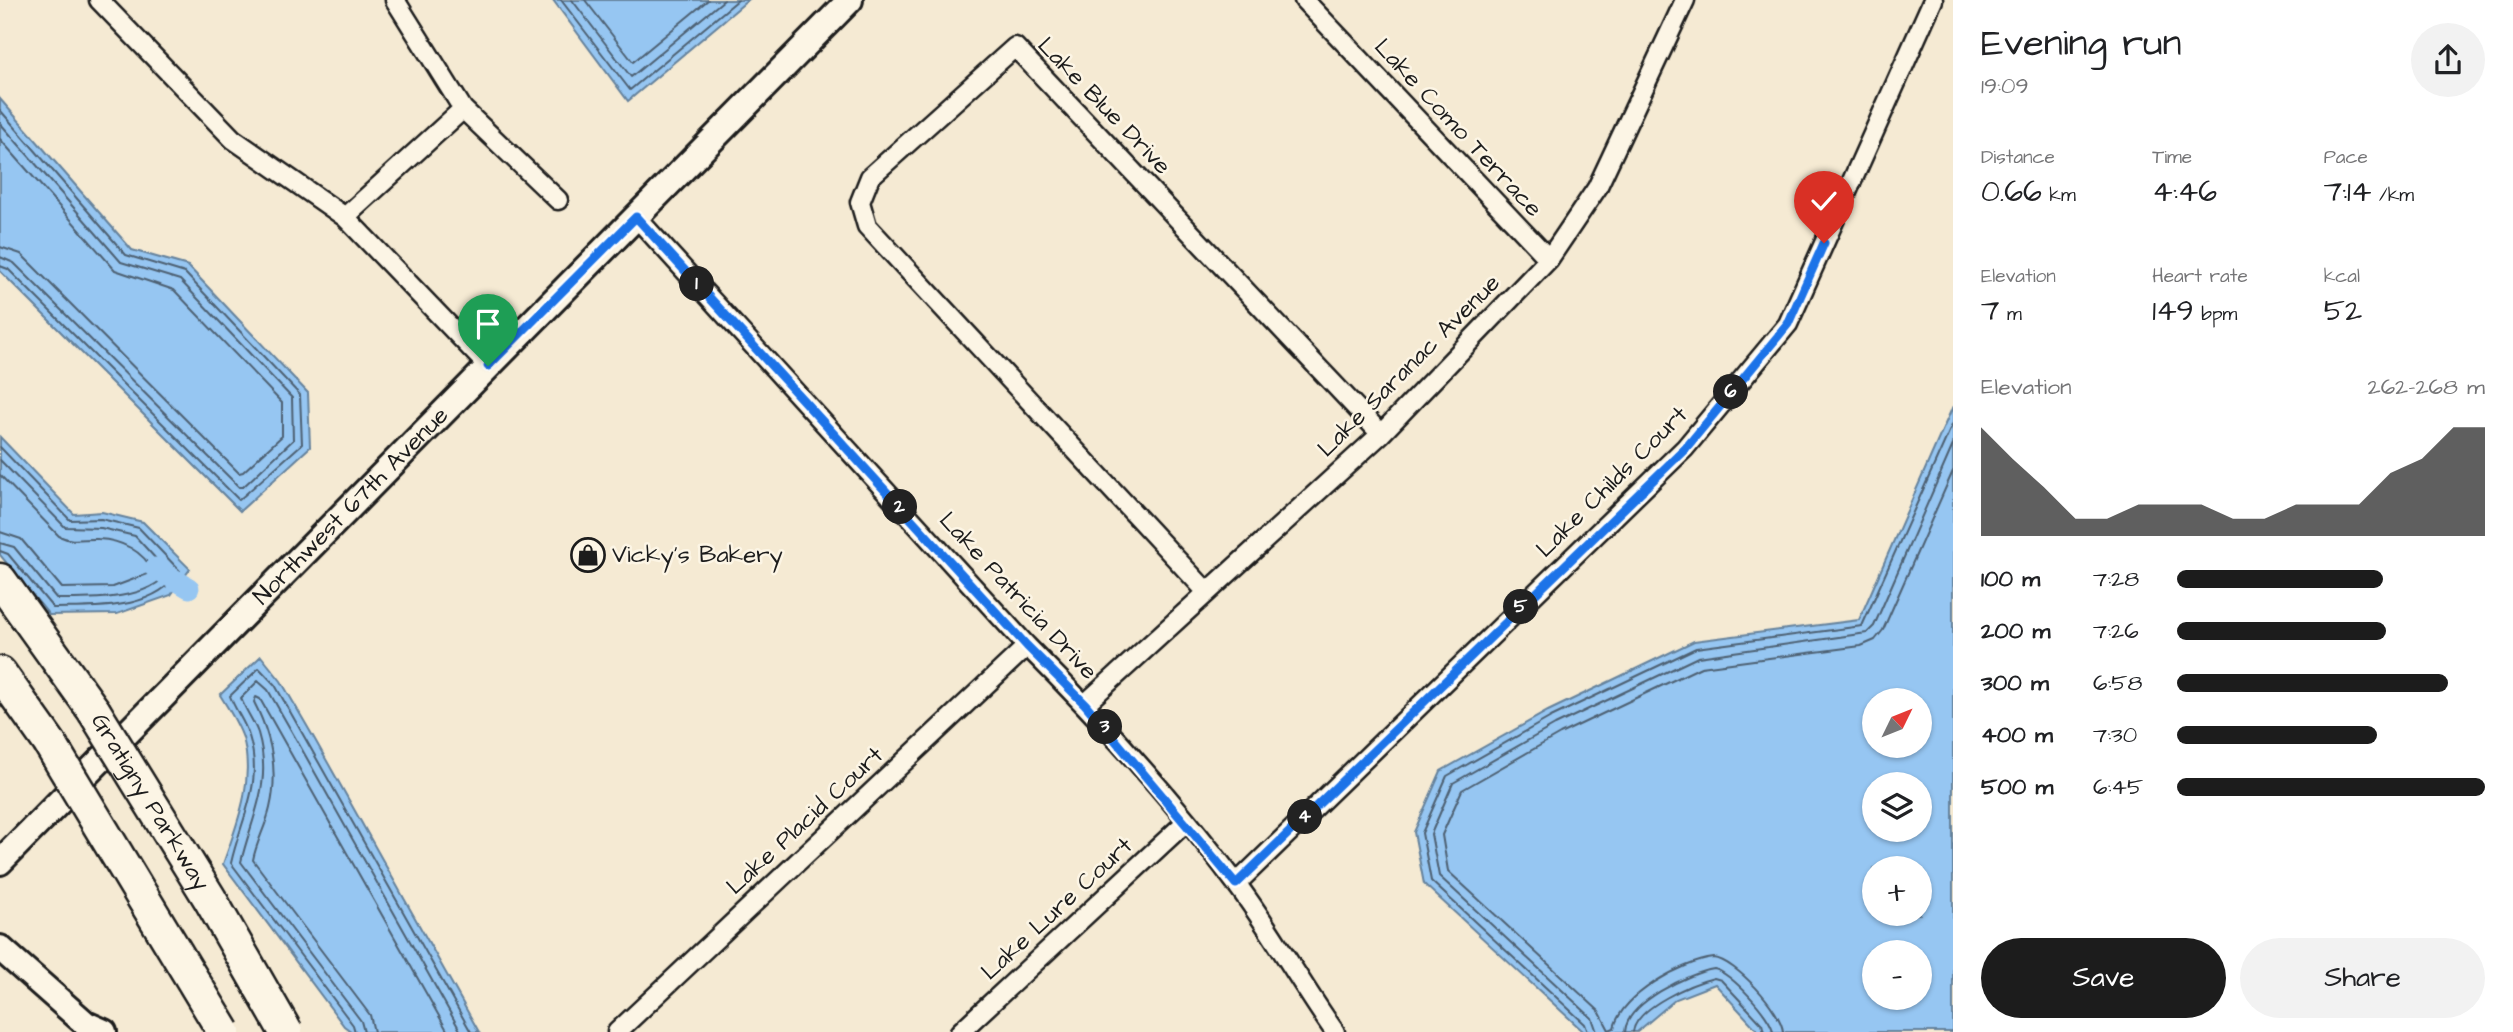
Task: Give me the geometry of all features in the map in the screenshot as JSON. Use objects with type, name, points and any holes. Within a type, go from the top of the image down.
[{"type":"highway","name":"Gratigny Parkway","points":[[0,580],[94,711],[210,900],[286,1032]]},
{"type":"highway","points":[[0,673],[49,742],[224,1032]]},
{"type":"main road","name":"Northwest 67th Avenue","points":[[0,862],[850,0]]},
{"type":"main road","points":[[0,948],[86,1024],[104,1032]]},
{"type":"street","points":[[99,0],[233,139],[345,217],[488,366]]},
{"type":"street","points":[[395,0],[463,108],[558,200]]},
{"type":"street","name":"Lake Como Terrace","points":[[1304,0],[1549,259]]},
{"type":"street","name":"Lake Saranac Avenue","points":[[1085,704],[1381,434],[1549,259],[1597,188],[1685,0]]},
{"type":"street","name":"Lake Childs Court","points":[[1236,884],[1685,449],[1788,324],[1933,0]]},
{"type":"street","name":"Lake Blue Drive","points":[[1207,592],[867,226],[860,202],[870,177],[1015,47],[1381,434]]},
{"type":"street","points":[[345,217],[463,108]]},
{"type":"street","name":"Lake Patricia Drive","points":[[636,217],[1027,646],[1085,704],[1187,821],[1236,884],[1331,1026]]},
{"type":"street","name":"Lake Placid Court","points":[[617,1032],[1027,646]]},
{"type":"street","name":"Lake Lure Court","points":[[960,1032],[1187,821]]},
{"type":"street","points":[[1312,1032],[1331,1026]]},
{"type":"water","points":[[553,0],[748,0],[628,101]]},
{"type":"water","points":[[0,99],[132,250],[188,266],[308,393],[310,447],[240,511],[0,271]]},
{"type":"water","points":[[1953,406],[1953,1032],[1759,1032],[1715,984],[1676,999],[1637,1032],[1584,1032],[1424,884],[1414,832],[1441,771],[1548,711],[1694,641],[1859,620]]},
{"type":"water","points":[[0,437],[74,514],[102,512],[143,522],[190,569],[171,595],[117,614],[49,615],[0,555]]},
{"type":"water","points":[[261,656],[281,681],[479,1032],[352,1032],[344,1026],[223,864],[243,802],[247,771],[243,738],[220,695]]},
{"type":"waterway","points":[[155,568],[189,588]]},
{"type":"place","name":"Vicky’s Bakery","points":[[588,555]]},
{"type":"route","points":[[488,366],[636,217],[1027,646],[1085,704],[1187,821],[1236,884],[1685,449],[1788,324],[1824,243]]}]
